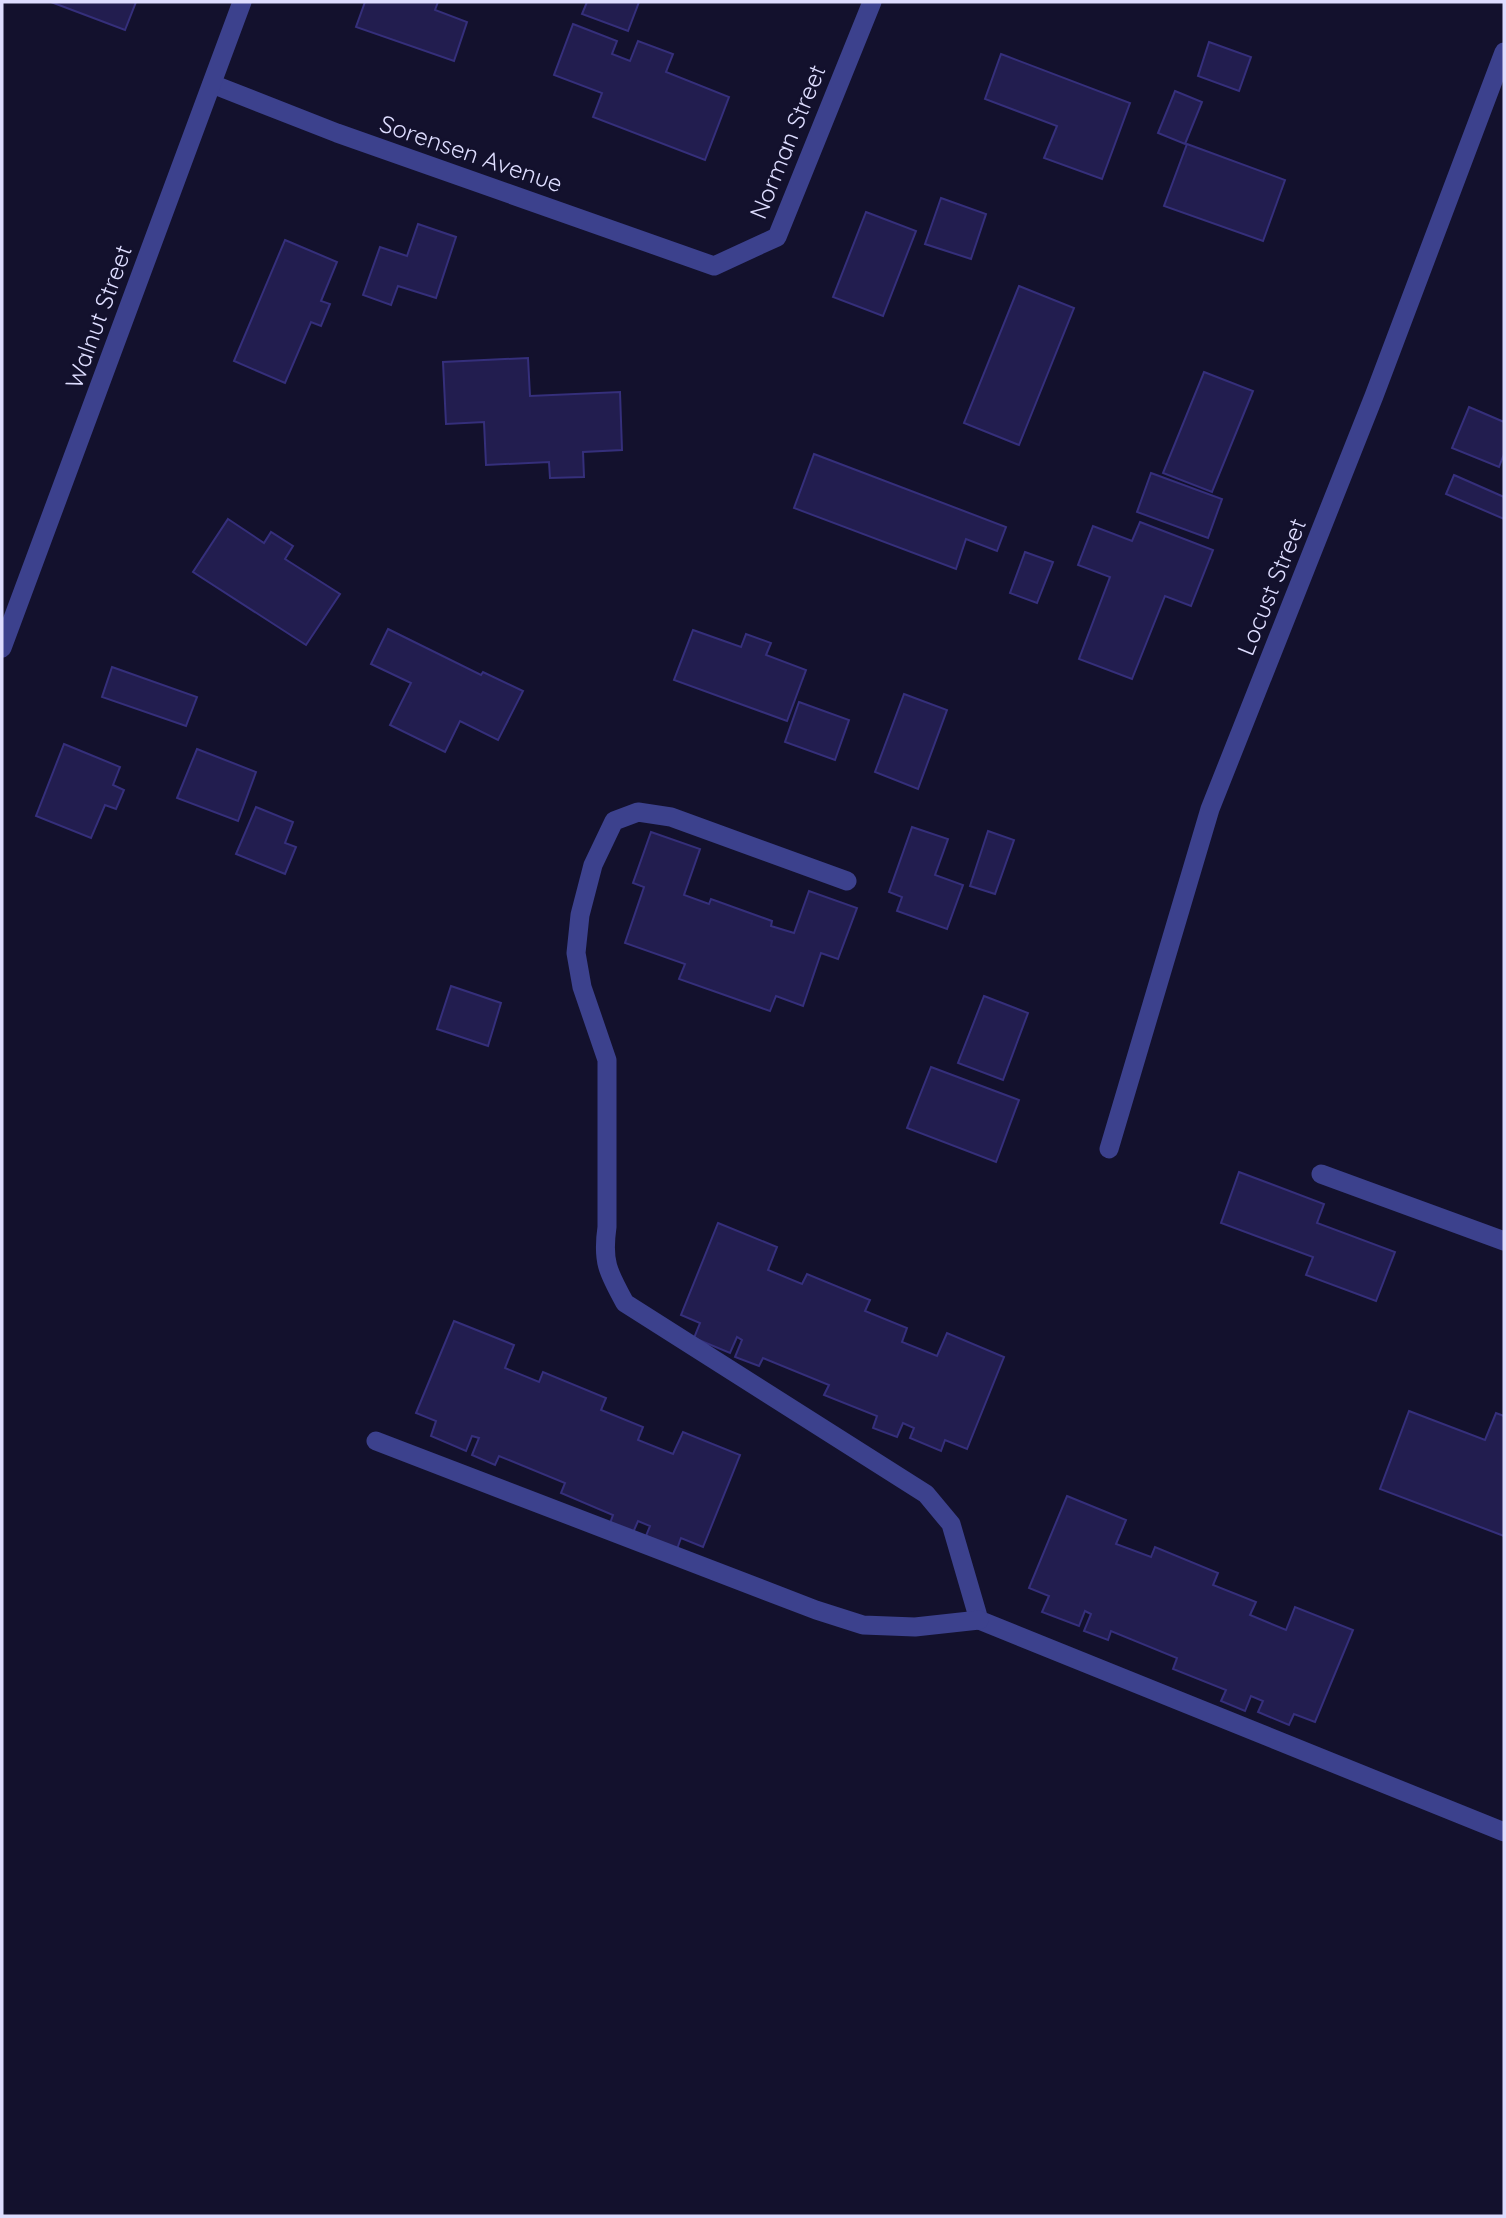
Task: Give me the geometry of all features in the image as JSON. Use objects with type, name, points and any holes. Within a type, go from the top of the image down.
[{"type":"street","name":"Walnut Street","points":[[2,648],[242,2]]},
{"type":"street","name":"Norman Street","points":[[715,266],[777,237],[872,2]]},
{"type":"street","name":"Locust Street","points":[[1109,1149],[1210,809],[1374,396],[1504,52]]},
{"type":"street","name":"Sorensen Avenue","points":[[212,84],[337,133],[715,266]]},
{"type":"street","points":[[847,881],[671,817],[638,812],[614,821],[593,865],[580,915],[576,953],[582,987],[607,1060],[607,1227],[603,1252],[625,1303],[926,1494],[951,1524],[979,1620]]},
{"type":"street","points":[[1321,1174],[1504,1241]]},
{"type":"street","points":[[376,1441],[816,1610],[863,1625],[915,1627],[979,1620],[1504,1832]]},
{"type":"building","points":[[51,2],[136,2],[125,30]]},
{"type":"building","points":[[365,2],[438,2],[435,10],[467,22],[454,61],[356,27]]},
{"type":"building","points":[[587,2],[639,2],[628,31],[582,14]]},
{"type":"building","points":[[573,24],[617,41],[612,54],[630,61],[638,41],[673,54],[666,72],[729,97],[705,160],[593,117],[602,93],[554,75]]},
{"type":"building","points":[[1209,42],[1251,57],[1239,91],[1198,76]]},
{"type":"building","points":[[1001,54],[1130,103],[1102,179],[1044,158],[1057,126],[985,99]]},
{"type":"building","points":[[1175,91],[1202,102],[1185,144],[1158,133]]},
{"type":"building","points":[[1187,144],[1285,180],[1263,241],[1164,206]]},
{"type":"building","points":[[941,198],[986,214],[971,259],[925,244]]},
{"type":"building","points":[[866,212],[916,231],[883,316],[833,297]]},
{"type":"building","points":[[418,224],[456,237],[436,298],[398,286],[391,305],[363,295],[380,247],[407,256]]},
{"type":"building","points":[[285,240],[337,262],[321,301],[330,304],[321,326],[311,322],[285,383],[234,361]]},
{"type":"building","points":[[1019,286],[1074,308],[1019,445],[964,423]]},
{"type":"building","points":[[528,358],[530,396],[620,392],[622,450],[583,452],[584,477],[550,478],[549,462],[486,465],[484,422],[446,424],[443,362]]},
{"type":"building","points":[[1204,372],[1253,391],[1212,492],[1163,473]]},
{"type":"building","points":[[1469,407],[1504,422],[1504,454],[1499,467],[1452,448]]},
{"type":"building","points":[[814,454],[1006,527],[997,551],[966,539],[956,569],[794,508]]},
{"type":"building","points":[[1151,473],[1222,499],[1208,538],[1137,512]]},
{"type":"building","points":[[1454,475],[1504,497],[1504,519],[1446,494]]},
{"type":"building","points":[[228,519],[264,543],[271,532],[293,546],[285,559],[340,594],[306,645],[193,572]]},
{"type":"building","points":[[1140,522],[1213,550],[1191,606],[1165,596],[1132,679],[1079,659],[1110,577],[1078,565],[1093,526],[1132,541]]},
{"type":"building","points":[[1025,552],[1053,562],[1037,603],[1010,593]]},
{"type":"building","points":[[388,629],[481,675],[483,672],[523,691],[498,740],[460,721],[445,752],[390,725],[411,683],[371,664]]},
{"type":"building","points":[[693,630],[741,647],[746,634],[771,643],[766,655],[806,670],[787,721],[674,680]]},
{"type":"building","points":[[112,667],[197,697],[186,726],[102,697]]},
{"type":"building","points":[[904,694],[947,710],[918,789],[875,772]]},
{"type":"building","points":[[799,702],[849,720],[835,760],[785,742]]},
{"type":"building","points":[[64,744],[120,767],[113,785],[124,790],[116,809],[105,805],[91,838],[36,816]]},
{"type":"building","points":[[197,749],[256,772],[238,821],[177,798]]},
{"type":"building","points":[[256,807],[293,822],[285,843],[296,847],[285,874],[236,854]]},
{"type":"building","points":[[912,827],[948,839],[935,875],[963,885],[947,929],[897,911],[902,897],[889,892]]},
{"type":"building","points":[[988,831],[1014,840],[995,894],[970,886]]},
{"type":"building","points":[[651,832],[700,849],[684,895],[709,904],[711,899],[772,921],[771,926],[794,933],[809,891],[857,908],[838,959],[821,953],[803,1006],[776,996],[770,1011],[679,979],[685,964],[625,943],[644,887],[633,883]]},
{"type":"building","points":[[451,986],[501,1003],[488,1046],[437,1029]]},
{"type":"building","points":[[984,996],[1028,1013],[1003,1080],[958,1063]]},
{"type":"building","points":[[931,1067],[1019,1100],[996,1162],[907,1128]]},
{"type":"building","points":[[1239,1172],[1324,1204],[1317,1223],[1395,1252],[1376,1301],[1306,1275],[1313,1257],[1221,1223]]},
{"type":"building","points":[[718,1223],[777,1247],[768,1270],[802,1284],[807,1274],[870,1300],[865,1311],[907,1328],[902,1342],[937,1356],[947,1333],[1004,1357],[967,1449],[945,1440],[941,1451],[910,1438],[914,1428],[903,1423],[897,1437],[873,1428],[877,1416],[824,1395],[829,1385],[763,1358],[759,1366],[735,1357],[742,1340],[737,1337],[730,1353],[694,1338],[700,1323],[681,1315]]},
{"type":"building","points":[[454,1321],[514,1345],[505,1368],[539,1382],[543,1372],[606,1398],[601,1410],[643,1427],[638,1440],[673,1454],[683,1432],[740,1455],[703,1547],[681,1538],[677,1549],[646,1536],[650,1526],[638,1521],[632,1535],[609,1526],[613,1515],[561,1493],[565,1483],[499,1456],[495,1465],[472,1455],[479,1438],[472,1436],[466,1451],[431,1436],[436,1421],[416,1413]]},
{"type":"building","points":[[1409,1411],[1485,1440],[1496,1413],[1504,1416],[1504,1536],[1380,1489]]},
{"type":"building","points":[[1067,1496],[1126,1520],[1116,1544],[1151,1557],[1155,1547],[1218,1573],[1213,1585],[1256,1602],[1250,1615],[1286,1630],[1295,1607],[1353,1630],[1315,1722],[1294,1714],[1289,1725],[1258,1712],[1263,1701],[1251,1696],[1245,1711],[1221,1701],[1226,1690],[1173,1669],[1177,1658],[1111,1631],[1108,1640],[1084,1631],[1091,1614],[1085,1611],[1079,1626],[1042,1612],[1049,1596],[1029,1588]]}]
